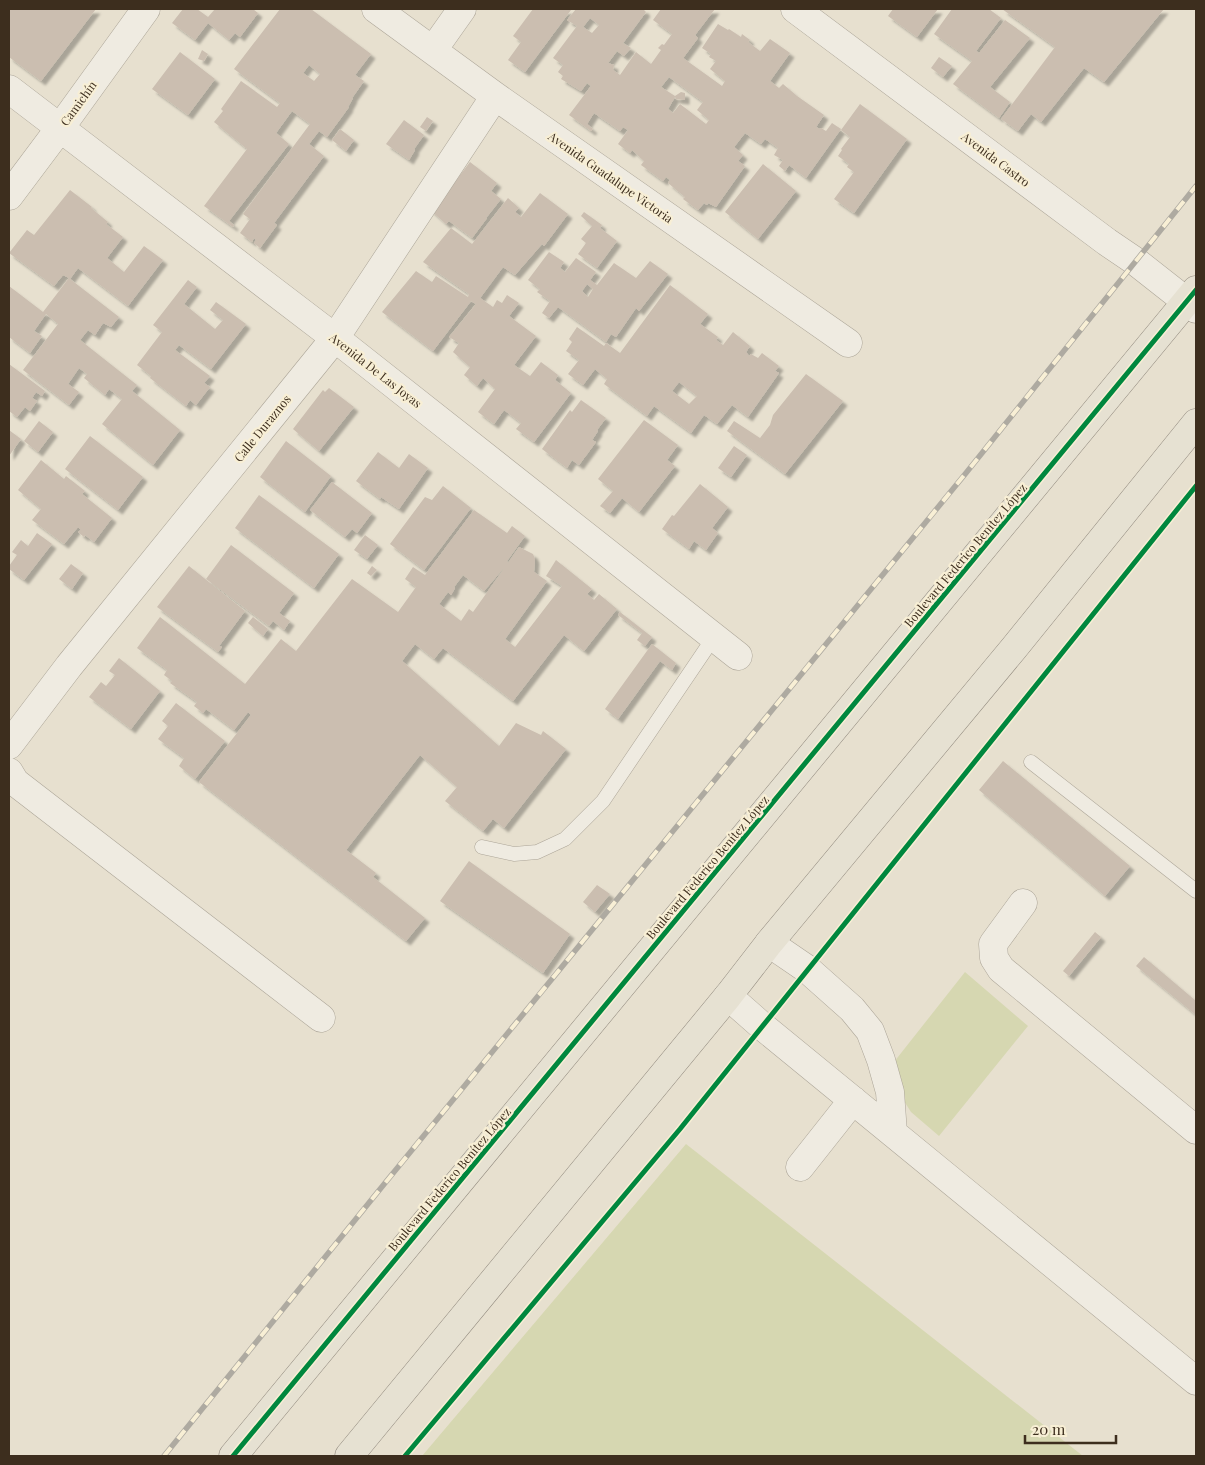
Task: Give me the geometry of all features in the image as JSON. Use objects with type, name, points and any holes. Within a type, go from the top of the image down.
[{"type":"main road","name":"Boulevard Federico Benítez López","points":[[233,1456],[1193,300]]},
{"type":"main road","points":[[349,1456],[1014,648],[1196,423]]},
{"type":"street","name":"Camichín","points":[[9,196],[146,9]]},
{"type":"street","name":"Avenida Guadalupe Victoria","points":[[376,9],[495,96],[848,343]]},
{"type":"street","points":[[433,50],[462,9]]},
{"type":"street","name":"Avenida Castro","points":[[795,9],[1107,242],[1193,300]]},
{"type":"street","name":"Avenida De Las Joyas","points":[[9,89],[335,338],[738,656]]},
{"type":"street","name":"Calle Duraznos","points":[[9,745],[69,666],[335,338],[495,96]]},
{"type":"street","points":[[9,772],[15,782],[321,1018]]},
{"type":"street","points":[[1024,903],[993,944],[994,958],[1001,969],[1196,1130]]},
{"type":"street","points":[[770,943],[807,969],[852,1008],[870,1031],[890,1092],[893,1133]]},
{"type":"street","points":[[728,996],[1196,1381]]},
{"type":"street","points":[[800,1167],[853,1100]]},
{"type":"lane","points":[[482,847],[514,854],[538,852],[565,839],[603,801],[714,637]]},
{"type":"lane","points":[[1031,762],[1196,891]]},
{"type":"green space","points":[[965,972],[1028,1026],[939,1136],[911,1112],[904,1101],[894,1062]]},
{"type":"green space","points":[[686,1144],[1083,1456],[422,1456]]},
{"type":"building","points":[[9,9],[96,9],[41,81],[9,57]]},
{"type":"building","points":[[183,9],[197,9],[208,17],[215,9],[253,9],[258,13],[240,37],[235,33],[229,40],[208,23],[195,40],[172,23]]},
{"type":"building","points":[[280,9],[311,9],[371,54],[355,75],[364,81],[352,98],[349,107],[327,137],[319,131],[309,144],[324,156],[274,223],[277,225],[260,248],[254,243],[256,240],[254,238],[252,242],[240,233],[250,219],[243,214],[310,124],[292,111],[276,133],[289,144],[229,221],[234,225],[233,227],[204,206],[247,149],[214,122],[241,81],[277,107],[280,103],[234,69]],"holes":[[[309,65],[320,74],[314,81],[303,73]]]},
{"type":"building","points":[[533,9],[571,10],[525,72],[508,60],[521,42],[513,36]]},
{"type":"building","points":[[576,9],[645,9],[646,12],[623,43],[631,48],[624,56],[617,51],[608,63],[614,65],[613,70],[620,75],[636,52],[651,64],[661,50],[658,48],[662,44],[664,45],[672,34],[653,20],[661,9],[715,9],[695,35],[698,38],[683,58],[722,86],[725,81],[710,69],[716,61],[709,57],[711,54],[702,48],[718,24],[741,37],[742,34],[750,40],[748,42],[760,51],[770,39],[790,53],[770,81],[779,88],[783,84],[824,115],[816,127],[826,131],[832,123],[841,129],[806,178],[789,165],[785,171],[779,166],[783,160],[774,155],[778,148],[765,139],[761,144],[745,133],[734,147],[743,155],[738,161],[745,166],[716,207],[704,203],[698,210],[683,199],[685,197],[668,183],[670,180],[666,177],[663,181],[641,165],[644,161],[632,150],[630,153],[618,144],[628,130],[623,127],[620,131],[594,113],[587,124],[593,129],[591,131],[569,115],[591,86],[587,83],[581,91],[561,79],[563,76],[558,72],[563,65],[553,58],[577,26],[567,20]],"holes":[[[590,18],[599,25],[592,33],[583,27]],[[669,77],[703,102],[697,110],[709,120],[706,124],[680,104],[673,113],[668,109],[675,97],[676,99],[685,100],[685,93],[681,92],[675,96],[661,87]]]},
{"type":"building","points":[[893,9],[938,9],[917,37],[888,16]]},
{"type":"building","points":[[952,9],[989,9],[1001,18],[976,51],[979,53],[1005,20],[1030,38],[990,87],[1010,102],[999,118],[953,84],[972,61],[934,34]]},
{"type":"building","points":[[1002,9],[1164,9],[1104,82],[1084,68],[1041,122],[1031,114],[1018,131],[1001,119],[1055,47]]},
{"type":"building","points":[[202,50],[208,54],[204,61],[198,59]]},
{"type":"building","points":[[180,52],[215,79],[188,115],[152,89]]},
{"type":"building","points":[[939,57],[952,66],[943,77],[931,68]]},
{"type":"building","points":[[860,104],[907,139],[854,213],[834,199],[854,172],[847,167],[849,164],[838,156],[850,137],[841,130]]},
{"type":"building","points":[[427,117],[433,121],[426,131],[420,127]]},
{"type":"building","points":[[404,120],[424,135],[409,160],[386,144]]},
{"type":"building","points":[[340,129],[354,140],[346,151],[332,140]]},
{"type":"building","points":[[470,162],[497,183],[491,191],[501,199],[472,238],[449,221],[446,224],[428,208],[445,195]]},
{"type":"building","points":[[763,164],[796,191],[758,239],[725,212]]},
{"type":"building","points":[[70,190],[92,207],[108,222],[106,224],[123,237],[107,258],[124,272],[144,246],[163,260],[128,306],[78,268],[70,279],[119,317],[111,327],[103,323],[95,335],[88,330],[80,340],[137,385],[132,391],[180,430],[153,465],[102,424],[122,399],[109,389],[105,395],[84,378],[87,374],[79,368],[68,384],[79,392],[69,405],[23,370],[58,324],[46,314],[34,331],[42,336],[30,353],[9,337],[9,286],[43,312],[69,278],[63,275],[54,286],[9,253],[27,230],[34,235]]},
{"type":"building","points":[[540,193],[568,214],[544,246],[542,244],[515,275],[503,267],[480,298],[493,307],[497,300],[502,303],[507,295],[519,303],[509,316],[536,336],[514,365],[530,376],[541,362],[558,375],[555,380],[571,393],[534,442],[516,429],[521,423],[504,410],[494,424],[478,412],[495,389],[483,378],[477,386],[464,375],[470,367],[453,352],[459,343],[449,337],[476,304],[471,301],[433,351],[382,312],[416,271],[432,282],[436,276],[468,297],[469,294],[423,262],[451,228],[472,244],[508,198],[519,208],[515,212],[521,217]]},
{"type":"building","points":[[584,212],[602,225],[600,228],[617,241],[597,268],[578,254],[586,243],[581,239],[592,226],[581,216]]},
{"type":"building","points":[[549,252],[564,262],[560,268],[565,272],[576,258],[596,272],[590,280],[597,285],[614,263],[636,278],[650,261],[668,274],[639,311],[636,308],[616,337],[611,334],[606,342],[558,307],[549,318],[542,313],[550,301],[537,292],[540,289],[528,280]],"holes":[[[587,284],[593,289],[588,297],[582,291]]]},
{"type":"building","points":[[188,280],[197,287],[184,304],[215,329],[223,320],[210,310],[216,302],[246,324],[211,369],[179,345],[175,350],[210,376],[204,383],[210,387],[196,405],[190,400],[186,406],[150,378],[151,376],[137,365],[162,332],[153,325]]},
{"type":"building","points":[[670,285],[708,314],[700,324],[718,337],[716,340],[723,345],[733,332],[750,346],[746,352],[749,356],[751,354],[758,358],[762,353],[779,366],[775,371],[779,373],[748,417],[732,405],[717,424],[704,415],[691,433],[654,406],[647,416],[604,384],[607,379],[595,369],[583,385],[568,374],[579,360],[566,351],[572,342],[569,339],[577,327],[604,346],[606,343],[620,353]],"holes":[[[679,382],[697,396],[689,404],[672,391]]]},
{"type":"building","points":[[9,364],[45,391],[42,396],[36,392],[32,398],[37,401],[30,411],[25,407],[17,417],[9,411]]},
{"type":"building","points":[[806,374],[843,401],[785,474],[727,431],[734,421],[760,438],[770,425],[773,415]]},
{"type":"building","points":[[329,388],[354,407],[319,451],[293,429],[323,390],[325,392]]},
{"type":"building","points":[[581,400],[606,418],[592,440],[596,442],[579,465],[572,460],[567,468],[542,449],[570,410],[572,412]]},
{"type":"building","points":[[644,420],[678,445],[667,460],[675,466],[639,512],[622,498],[610,513],[600,506],[613,491],[598,479]]},
{"type":"building","points":[[39,421],[53,432],[38,452],[24,441]]},
{"type":"building","points":[[9,430],[21,439],[9,456]]},
{"type":"building","points":[[90,436],[143,477],[118,510],[65,469]]},
{"type":"building","points":[[286,441],[331,476],[305,512],[260,477]]},
{"type":"building","points":[[734,446],[747,455],[731,477],[718,468]]},
{"type":"building","points":[[378,452],[399,468],[409,454],[428,468],[399,509],[381,497],[380,499],[356,481]]},
{"type":"building","points":[[41,460],[64,479],[66,476],[85,491],[82,494],[112,518],[94,542],[78,532],[81,530],[78,527],[64,544],[32,520],[41,509],[18,490]]},
{"type":"building","points":[[332,482],[372,513],[357,533],[352,529],[345,537],[310,510]]},
{"type":"building","points":[[700,484],[728,507],[712,528],[718,533],[706,550],[694,541],[689,549],[662,529]]},
{"type":"building","points":[[443,486],[471,508],[424,570],[390,544],[425,497],[432,500]]},
{"type":"building","points":[[259,495],[339,554],[314,588],[235,528]]},
{"type":"building","points":[[474,510],[507,533],[512,526],[525,536],[507,561],[508,563],[519,547],[533,554],[535,559],[534,572],[547,581],[505,639],[515,647],[562,586],[546,576],[556,560],[592,589],[587,594],[594,600],[599,594],[617,609],[584,651],[564,635],[513,701],[443,648],[434,659],[415,644],[402,661],[499,746],[516,723],[541,735],[543,731],[566,749],[504,828],[493,819],[483,831],[445,801],[457,787],[420,755],[346,850],[376,873],[373,877],[425,918],[406,941],[199,782],[251,715],[248,712],[234,730],[206,709],[203,713],[194,706],[197,702],[170,683],[172,681],[164,675],[167,670],[137,648],[160,617],[245,684],[281,639],[296,651],[352,579],[398,612],[416,587],[405,579],[413,567],[425,575]],"holes":[[[503,570],[473,612],[469,609],[461,621],[439,604],[448,592],[451,595],[454,587],[463,575],[484,591]]]},
{"type":"building","points":[[37,533],[52,544],[24,580],[9,569],[17,555],[12,552],[21,540],[28,546]]},
{"type":"building","points":[[365,535],[378,545],[367,559],[354,550]]},
{"type":"building","points":[[231,545],[294,593],[279,613],[290,621],[284,630],[273,621],[269,626],[206,579]]},
{"type":"building","points":[[71,564],[83,573],[72,589],[59,579]]},
{"type":"building","points":[[189,566],[245,611],[219,646],[222,647],[218,652],[157,607]]},
{"type":"building","points":[[372,566],[377,570],[371,576],[367,573]]},
{"type":"building","points":[[620,612],[652,637],[645,646],[637,640],[642,633],[618,615]]},
{"type":"building","points":[[253,617],[268,629],[263,636],[248,623]]},
{"type":"building","points":[[652,644],[676,663],[672,670],[660,661],[618,719],[605,709]]},
{"type":"building","points":[[119,658],[160,691],[131,729],[89,697],[101,682],[106,686],[115,675],[109,671]]},
{"type":"building","points":[[176,703],[225,741],[195,779],[179,766],[184,758],[158,739],[168,726],[162,721]]},
{"type":"building","points":[[1003,761],[1130,866],[1105,896],[979,790]]},
{"type":"building","points":[[469,861],[570,934],[543,973],[440,901]]},
{"type":"building","points":[[597,885],[610,894],[595,912],[583,902]]},
{"type":"building","points":[[1095,932],[1101,937],[1069,976],[1063,971]]},
{"type":"building","points":[[1144,957],[1196,1001],[1196,1015],[1136,966]]},
{"type":"railway","points":[[164,1456],[966,473],[1196,186]]},
{"type":"cycle path","points":[[233,1456],[1196,290]]},
{"type":"cycle path","points":[[405,1456],[680,1129],[1196,486]]}]
